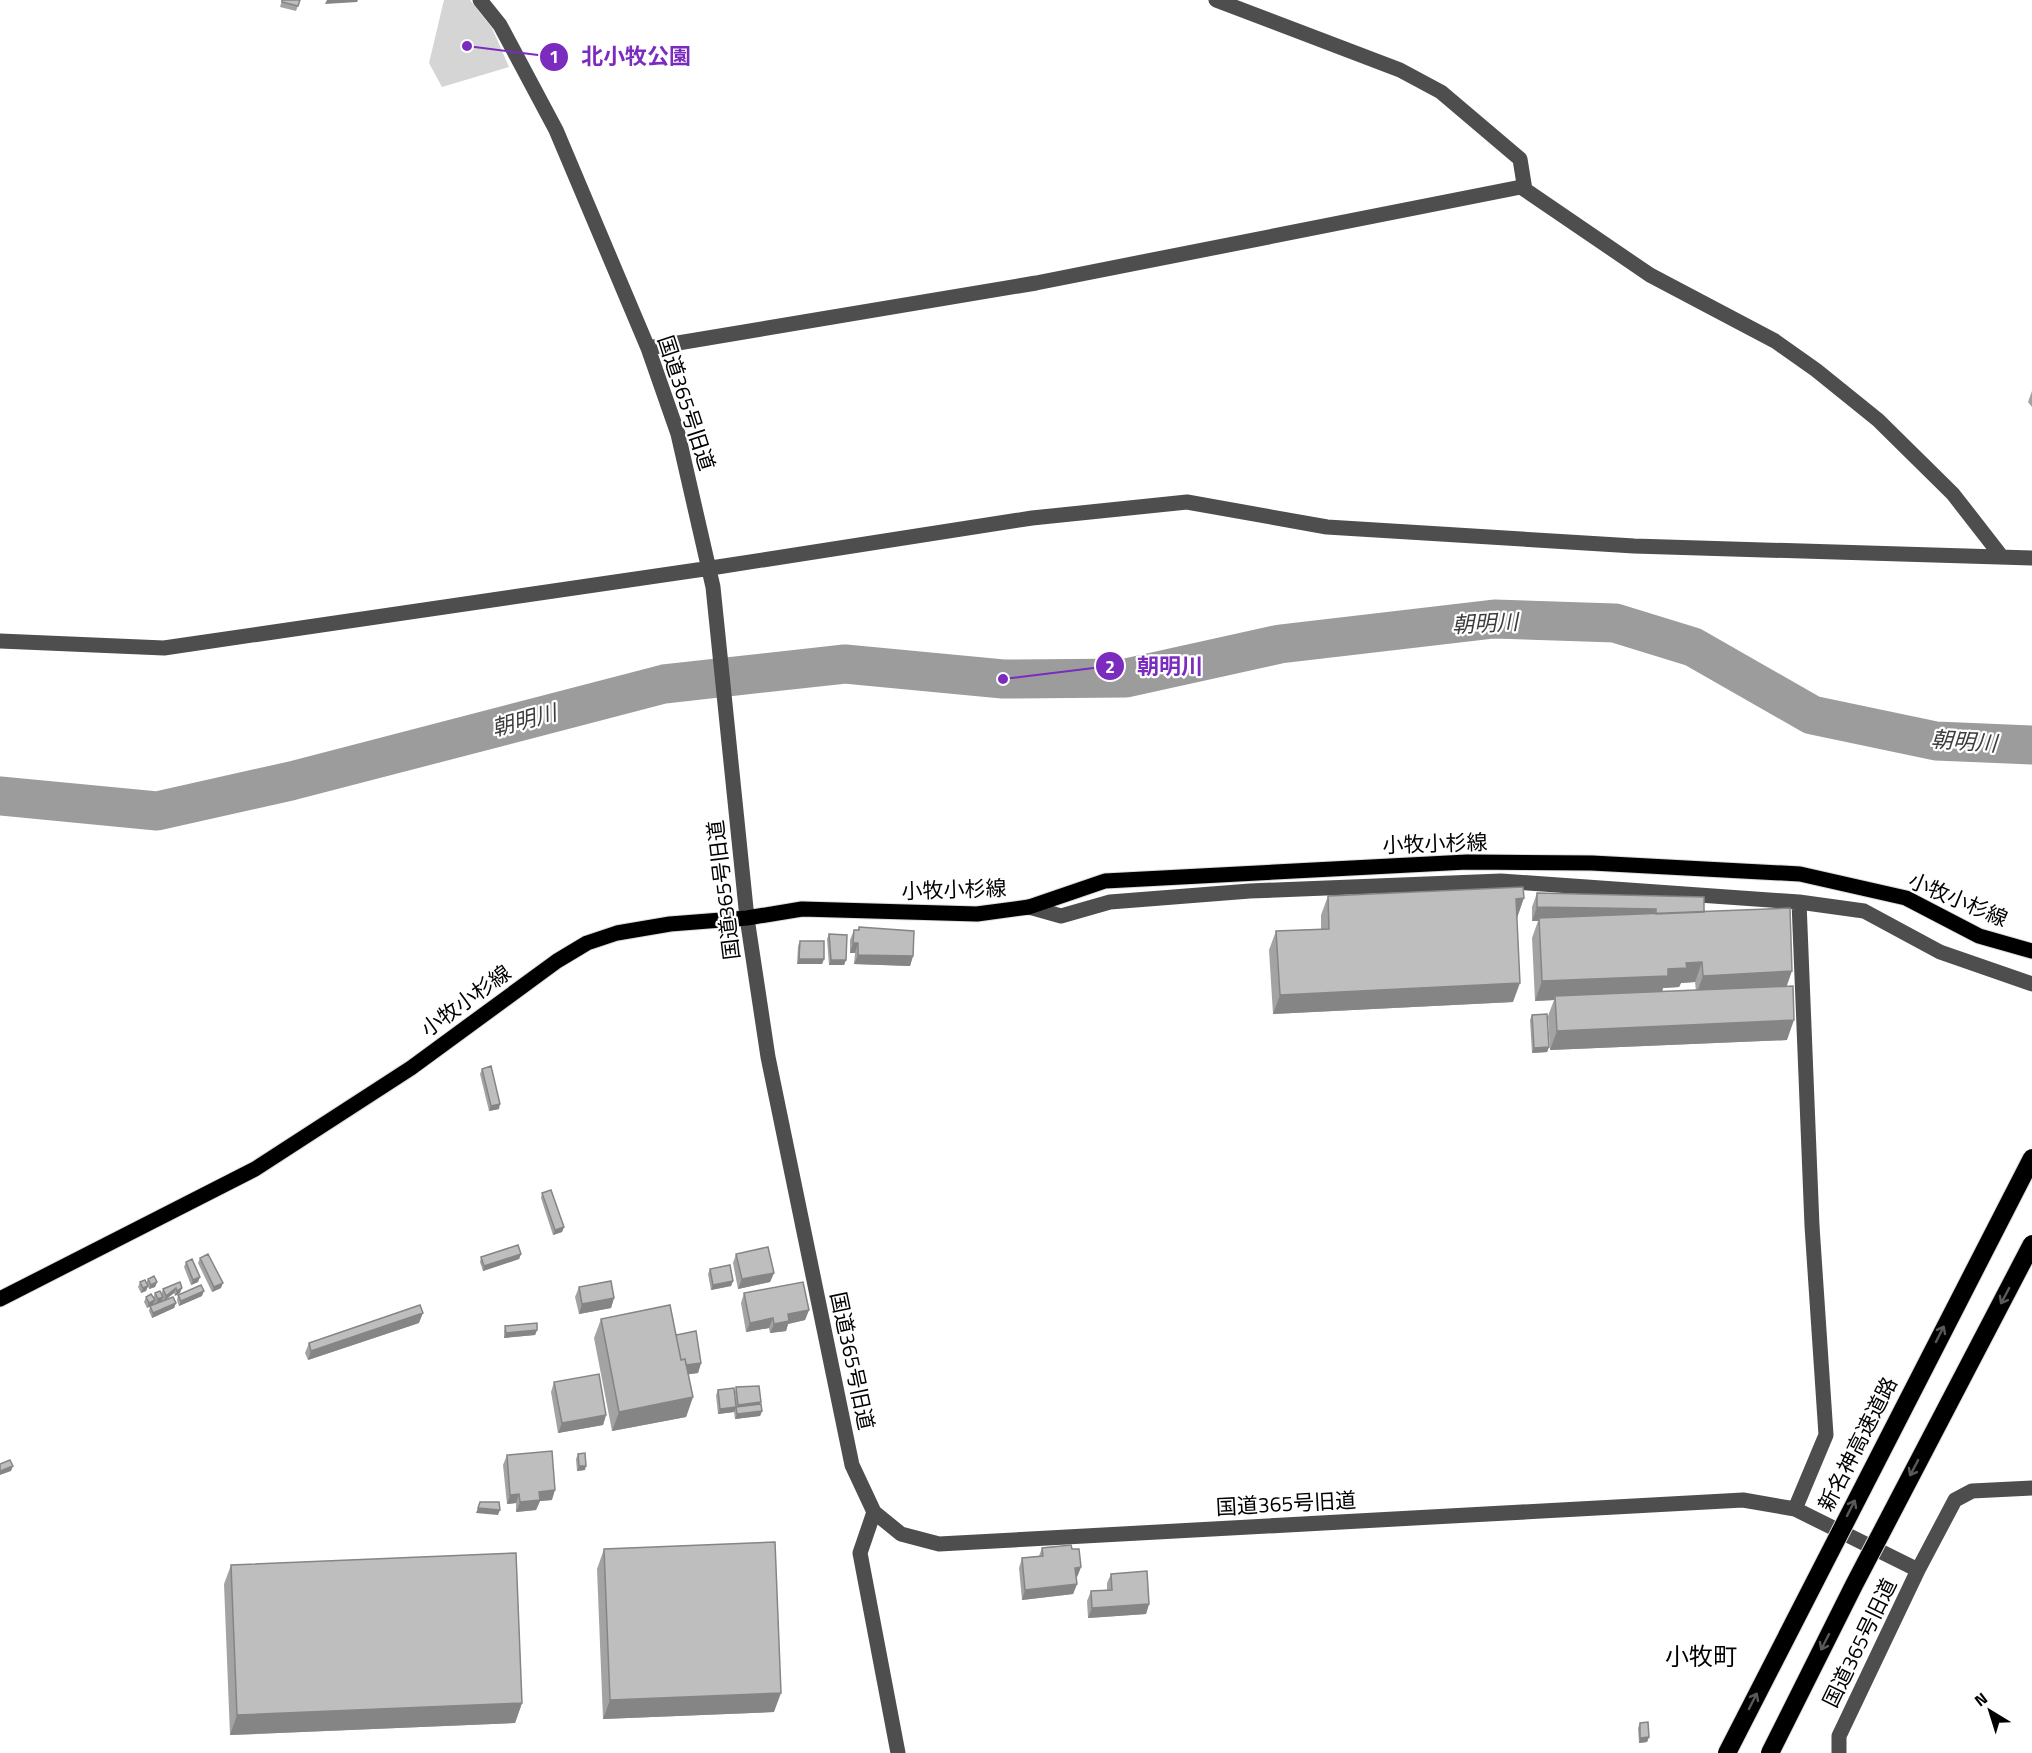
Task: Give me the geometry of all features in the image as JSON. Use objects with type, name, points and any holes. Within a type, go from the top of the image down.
[{"type":"highway","name":"新名神高速道路","points":[[1727,1753],[2032,1158]]},
{"type":"highway","points":[[1770,1753],[1854,1585],[2032,1244]]},
{"type":"main road","name":"小牧小杉線","points":[[0,1299],[255,1169],[402,1074],[557,961],[587,943],[617,933],[670,924],[747,918],[802,909],[977,914],[1029,907],[1105,881],[1467,862],[1592,863],[1800,874],[1906,898],[1979,936],[2032,951]]},
{"type":"street","name":"国道365号旧道","points":[[480,0],[500,25],[555,130],[648,348],[678,434],[711,568],[745,902],[768,1057],[852,1465],[874,1512],[901,1534],[939,1544],[1743,1500],[1796,1509],[1918,1570],[1839,1736],[1839,1753]]},
{"type":"street","points":[[1216,0],[1400,70],[1441,92],[1520,159],[1525,190]]},
{"type":"street","points":[[648,348],[1036,283],[1521,187],[1650,275],[1775,340],[1816,370],[1878,420],[1953,494],[2002,557]]},
{"type":"street","points":[[0,641],[164,648],[711,568],[1032,518],[1187,502],[1327,527],[1634,546],[2032,558]]},
{"type":"street","points":[[1029,907],[1061,916],[1110,902],[1134,900],[1250,891],[1501,881],[1799,902],[1864,911],[1940,952],[2032,984]]},
{"type":"street","points":[[1796,1509],[1826,1435],[1811,1214],[1799,902]]},
{"type":"street","points":[[1918,1570],[1955,1500],[1972,1491],[2032,1488]]},
{"type":"street","points":[[874,1512],[860,1553],[898,1753]]},
{"type":"shaded area","points":[[444,0],[470,0],[492,28],[509,67],[442,87],[429,63]]},
{"type":"building","points":[[282,0],[300,0],[298,6],[282,2]]},
{"type":"building","points":[[1523,887],[1524,898],[1516,899],[1520,983],[1280,995],[1276,931],[1329,929],[1328,896]]},
{"type":"building","points":[[1537,893],[1704,897],[1704,912],[1656,914],[1656,909],[1537,907]]},
{"type":"building","points":[[1790,908],[1792,971],[1703,976],[1702,962],[1686,963],[1687,968],[1668,969],[1668,976],[1542,981],[1539,918]]},
{"type":"building","points":[[859,927],[914,931],[913,956],[858,955],[858,943],[853,943],[854,930],[859,930]]},
{"type":"building","points":[[829,934],[847,935],[846,960],[831,960]]},
{"type":"building","points":[[800,941],[824,941],[824,959],[799,959]]},
{"type":"building","points":[[1793,986],[1794,1020],[1557,1031],[1555,996]]},
{"type":"building","points":[[1547,1014],[1549,1047],[1534,1048],[1532,1015]]},
{"type":"building","points":[[491,1066],[500,1104],[491,1106],[482,1069]]},
{"type":"building","points":[[551,1190],[564,1227],[555,1230],[542,1193]]},
{"type":"building","points":[[518,1245],[521,1254],[484,1266],[481,1257]]},
{"type":"building","points":[[768,1247],[774,1273],[742,1279],[736,1254]]},
{"type":"building","points":[[208,1254],[223,1283],[214,1287],[200,1258]]},
{"type":"building","points":[[192,1259],[200,1277],[193,1280],[186,1262]]},
{"type":"building","points":[[730,1265],[733,1281],[713,1285],[710,1269]]},
{"type":"building","points":[[154,1276],[157,1282],[151,1285],[148,1279]]},
{"type":"building","points":[[145,1280],[148,1286],[143,1288],[140,1282]]},
{"type":"building","points":[[611,1281],[614,1298],[582,1304],[579,1287]]},
{"type":"building","points":[[180,1282],[182,1288],[177,1291],[176,1288],[166,1296],[163,1289]]},
{"type":"building","points":[[803,1282],[809,1310],[788,1314],[789,1321],[774,1324],[773,1318],[750,1323],[744,1293]]},
{"type":"building","points":[[201,1285],[204,1291],[181,1301],[178,1295]]},
{"type":"building","points":[[160,1291],[163,1297],[158,1299],[155,1293]]},
{"type":"building","points":[[151,1294],[155,1300],[149,1303],[146,1297]]},
{"type":"building","points":[[173,1297],[176,1303],[153,1313],[150,1306]]},
{"type":"building","points":[[420,1305],[423,1313],[311,1351],[309,1343]]},
{"type":"building","points":[[670,1305],[681,1360],[685,1359],[693,1397],[619,1412],[601,1319]]},
{"type":"building","points":[[537,1323],[537,1330],[506,1333],[505,1326]]},
{"type":"building","points":[[696,1331],[701,1363],[686,1365],[685,1359],[681,1360],[676,1335]]},
{"type":"building","points":[[599,1374],[606,1415],[562,1423],[554,1382]]},
{"type":"building","points":[[759,1386],[761,1402],[738,1405],[736,1387]]},
{"type":"building","points":[[734,1388],[736,1407],[720,1409],[718,1390]]},
{"type":"building","points":[[761,1404],[762,1411],[737,1414],[736,1407]]},
{"type":"building","points":[[552,1451],[555,1490],[539,1492],[540,1500],[520,1502],[519,1494],[510,1495],[507,1455]]},
{"type":"building","points":[[585,1453],[586,1466],[579,1466],[578,1454]]},
{"type":"building","points":[[10,1460],[13,1466],[0,1471],[0,1464]]},
{"type":"building","points":[[480,1502],[499,1502],[500,1510],[478,1508]]},
{"type":"building","points":[[775,1542],[781,1693],[610,1700],[604,1549]]},
{"type":"building","points":[[1071,1545],[1072,1549],[1079,1549],[1081,1567],[1075,1568],[1077,1584],[1025,1590],[1022,1558],[1043,1556],[1042,1548]]},
{"type":"building","points":[[516,1553],[522,1703],[237,1715],[231,1565]]},
{"type":"building","points":[[1147,1571],[1149,1604],[1092,1608],[1091,1591],[1112,1590],[1111,1574]]},
{"type":"building","points":[[1648,1722],[1649,1737],[1640,1738],[1640,1723]]},
{"type":"waterway","name":"朝明川","points":[[0,796],[157,811],[291,781],[664,684],[845,664],[1003,679],[1126,678],[1280,644],[1494,619],[1615,623],[1693,647],[1812,715],[1936,741],[2032,745]]},
{"type":"place","name":"北小牧公園","points":[[467,46]]},
{"type":"place","name":"朝明川","points":[[1003,679]]},
{"type":"district","name":"小牧町","points":[[1701,1657]]}]
